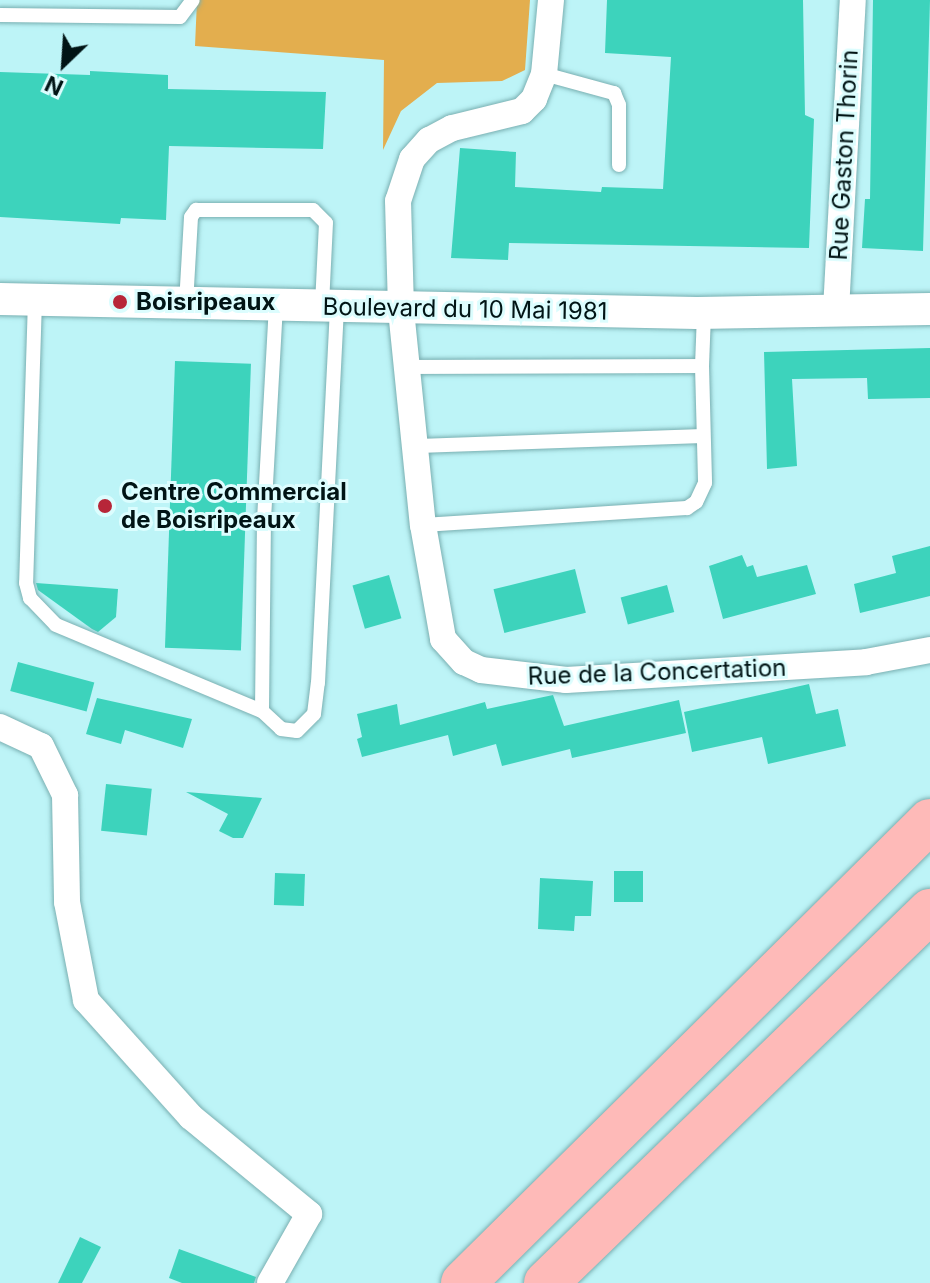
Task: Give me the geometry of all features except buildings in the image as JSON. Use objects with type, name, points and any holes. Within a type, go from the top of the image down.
[{"type":"highway","points":[[463,1283],[930,821]]},
{"type":"highway","points":[[546,1283],[930,911]]},
{"type":"street","points":[[544,74],[551,0]]},
{"type":"street","name":"Rue Gaston Thorin","points":[[836,310],[853,0]]},
{"type":"street","name":"Rue de la Concertation","points":[[544,74],[522,111],[452,128],[429,140],[412,159],[398,201],[401,310],[418,446],[424,535],[443,639],[464,662],[503,677],[566,680],[803,666],[930,650]]},
{"type":"street","name":"Boulevard du 10 Mai 1981","points":[[0,299],[401,310],[704,313],[930,309]]},
{"type":"street","points":[[0,727],[41,746],[65,795],[67,902],[86,1000],[191,1117],[309,1214],[270,1283]]},
{"type":"lane","points":[[0,15],[180,17],[193,0]]},
{"type":"lane","points":[[544,74],[614,93],[619,105],[619,165]]},
{"type":"lane","points":[[35,300],[26,583],[30,598],[56,625],[262,711],[281,729],[297,731],[314,714],[330,307],[326,223],[320,214],[201,208],[192,214],[186,304]]},
{"type":"lane","points":[[262,711],[264,519],[276,305]]},
{"type":"lane","points":[[424,535],[687,508],[705,483],[704,313]]},
{"type":"lane","points":[[409,367],[702,366]]},
{"type":"lane","points":[[418,446],[703,436]]},
{"type":"shaded area","points":[[197,0],[530,0],[525,70],[502,81],[437,83],[401,111],[383,150],[384,60],[195,46]]},
{"type":"place","name":"Boisripeaux","points":[[120,302]]},
{"type":"place","name":"Centre Commercial de Boisripeaux","points":[[105,506]]}]
